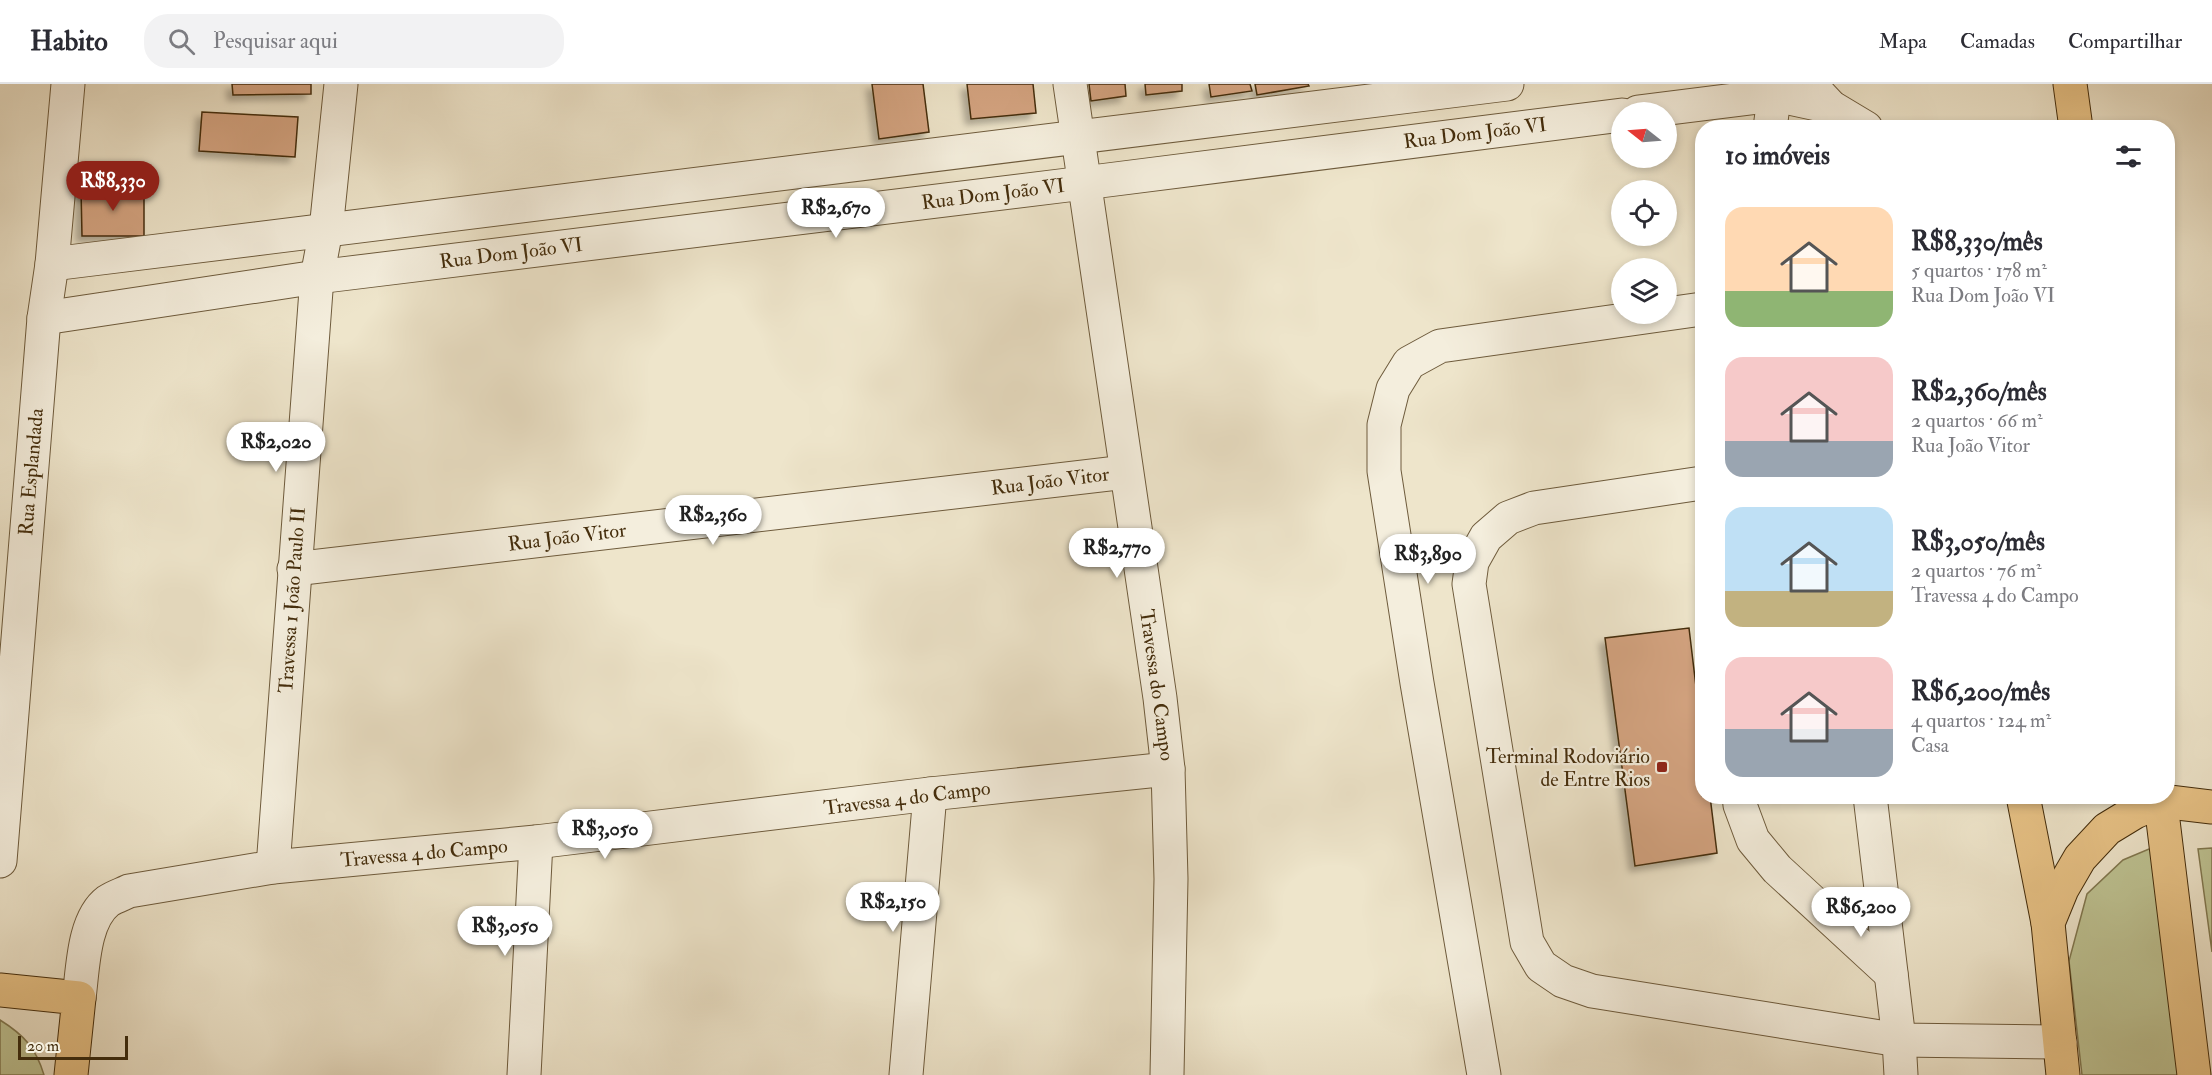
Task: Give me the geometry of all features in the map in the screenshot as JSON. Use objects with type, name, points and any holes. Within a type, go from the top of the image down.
[{"type":"main road","points":[[2070,84],[2075,120]]},
{"type":"main road","points":[[2175,801],[2212,807]]},
{"type":"main road","points":[[2025,804],[2048,922],[2063,1075]]},
{"type":"main road","points":[[2048,922],[2062,889],[2080,858],[2107,829],[2150,804]]},
{"type":"main road","points":[[2161,804],[2194,1075]]},
{"type":"main road","points":[[0,990],[79,998],[71,1075]]},
{"type":"street","name":"Rua Esplandada","points":[[0,861],[44,318],[52,264],[68,84]]},
{"type":"street","name":"Travessa 1 João Paulo II","points":[[273,867],[317,276],[326,230],[341,84]]},
{"type":"street","name":"Travessa do Campo","points":[[1070,84],[1168,768],[1171,879],[1167,1075]]},
{"type":"street","points":[[52,264],[1507,84]]},
{"type":"street","points":[[1771,120],[1776,89]]},
{"type":"street","points":[[1677,106],[1776,89],[1820,96],[1854,120]]},
{"type":"street","name":"Rua Dom João VI","points":[[44,318],[317,276],[1611,116]]},
{"type":"street","points":[[1484,1075],[1417,682],[1384,471],[1384,425],[1393,389],[1409,363],[1440,346],[1695,310]]},
{"type":"street","name":"Rua João Vitor","points":[[294,569],[1126,472]]},
{"type":"street","points":[[1695,484],[1534,508],[1508,518],[1486,537],[1472,562],[1469,584],[1527,942],[1541,966],[1563,981],[1592,991],[1899,1040],[2060,1042]]},
{"type":"street","name":"Travessa 4 do Campo","points":[[79,998],[89,932],[96,915],[108,900],[129,891],[273,867],[536,842],[930,794],[1168,768]]},
{"type":"street","points":[[906,1075],[930,794]]},
{"type":"street","points":[[1740,804],[1753,840],[1777,869],[1891,975]]},
{"type":"street","points":[[1871,804],[1899,1040],[1901,1075]]},
{"type":"street","points":[[524,1075],[536,842]]},
{"type":"green space","points":[[2156,846],[2181,1075],[2082,1075],[2069,961],[2087,894],[2123,860]]},
{"type":"green space","points":[[2212,848],[2212,952],[2198,849]]},
{"type":"green space","points":[[0,1020],[28,1043],[44,1075],[0,1075]]},
{"type":"building","points":[[232,84],[311,84],[311,94],[233,95]]},
{"type":"building","points":[[872,84],[923,84],[929,132],[879,139]]},
{"type":"building","points":[[967,84],[1033,84],[1036,113],[971,119]]},
{"type":"building","points":[[1089,84],[1125,84],[1126,96],[1091,101]]},
{"type":"building","points":[[1145,84],[1182,84],[1182,91],[1146,95]]},
{"type":"building","points":[[1209,84],[1250,84],[1252,91],[1211,97]]},
{"type":"building","points":[[1255,84],[1308,84],[1309,86],[1257,95]]},
{"type":"building","points":[[202,112],[298,117],[295,157],[199,151]]},
{"type":"building","points":[[144,187],[144,236],[82,236],[81,188]]},
{"type":"building","name":"Terminal Rodoviário de Entre Rios","points":[[1689,628],[1695,678],[1695,804],[1711,804],[1717,853],[1635,866],[1605,638]]},
{"type":"place","name":"Terminal Rodoviário de Entre Rios","points":[[1662,767]]}]
